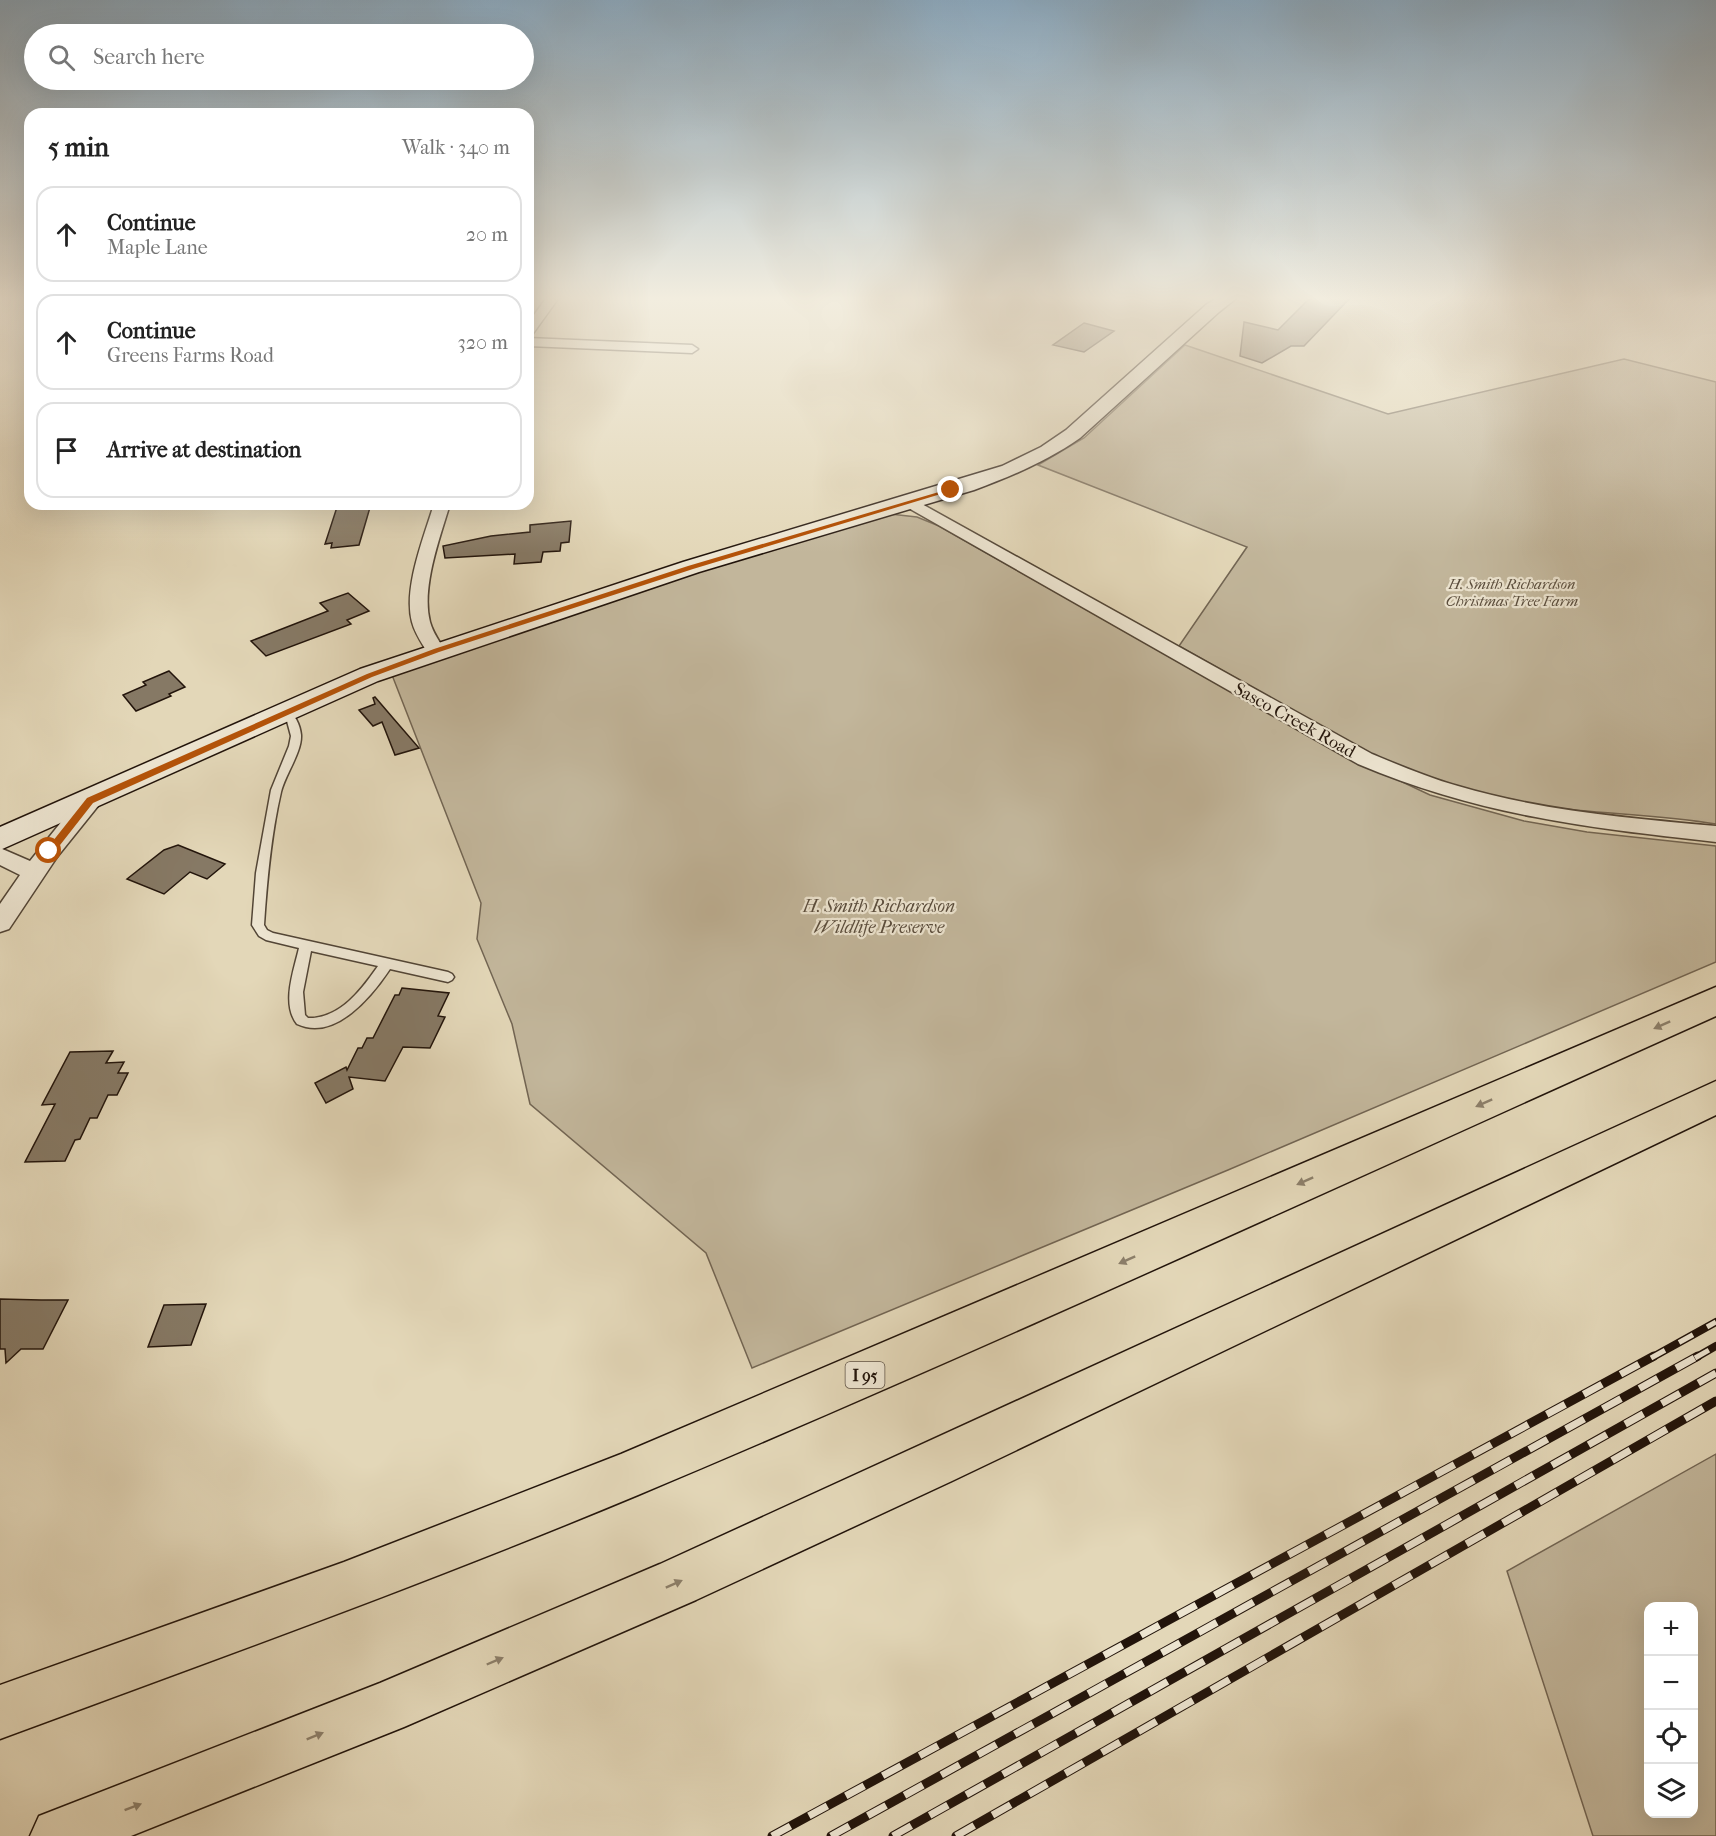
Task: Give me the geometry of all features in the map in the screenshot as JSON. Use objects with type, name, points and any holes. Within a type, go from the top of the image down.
[{"type":"highway","name":"I 95","points":[[0,1712],[333,1592],[635,1472],[870,1372],[1716,1001]]},
{"type":"highway","points":[[59,1836],[385,1708],[678,1582],[904,1479],[1716,1097]]},
{"type":"street","points":[[0,839],[90,801],[369,675],[691,567],[911,503],[1009,470],[1047,451],[1103,409],[1133,382]]},
{"type":"street","name":"Sasco Creek Road","points":[[911,503],[1365,759],[1400,776],[1431,787],[1535,813],[1598,823],[1716,834]]},
{"type":"street","points":[[436,651],[420,622],[418,607],[420,589],[440,510]]},
{"type":"street","points":[[0,923],[34,872],[90,801]]},
{"type":"street","points":[[0,856],[34,872]]},
{"type":"lane","points":[[285,712],[291,720],[296,736],[276,790],[262,873],[258,925],[263,933],[270,937],[448,977]]},
{"type":"lane","points":[[306,944],[297,1005],[298,1016],[302,1021],[311,1024],[326,1021],[346,1011],[367,993],[387,963]]},
{"type":"green space","name":"H. Smith Richardson Christmas Tree Farm","points":[[1145,382],[1293,382],[1388,414],[1527,382],[1716,382],[1716,824],[1527,804],[1468,791],[1430,779],[1392,766],[1179,646],[1247,547],[1038,465],[1084,438]]},
{"type":"green space","name":"H. Smith Richardson Wildlife Preserve","points":[[890,514],[917,517],[939,526],[1330,748],[1430,795],[1524,821],[1587,832],[1716,846],[1716,962],[1228,1170],[752,1368],[706,1253],[530,1104],[512,1024],[477,939],[481,903],[392,675],[693,573]]},
{"type":"green space","points":[[1716,1454],[1716,1836],[1593,1836],[1507,1571]]},
{"type":"building","points":[[336,510],[369,510],[359,545],[331,548],[332,543],[325,544]]},
{"type":"building","points":[[571,521],[569,542],[561,543],[560,551],[543,552],[541,562],[514,564],[515,554],[445,558],[443,546],[491,536],[530,532],[530,525]]},
{"type":"building","points":[[348,593],[369,611],[347,620],[351,624],[266,656],[251,641],[328,611],[320,603]]},
{"type":"building","points":[[169,671],[185,687],[169,694],[171,696],[136,711],[123,695],[146,685],[143,682]]},
{"type":"building","points":[[375,697],[419,748],[395,755],[382,722],[373,726],[359,710],[375,704],[373,698]]},
{"type":"building","points":[[178,845],[225,864],[207,879],[190,872],[164,894],[127,879],[164,850]]},
{"type":"building","points":[[402,988],[449,993],[438,1016],[445,1017],[430,1048],[403,1047],[385,1081],[349,1077],[353,1089],[326,1103],[315,1083],[346,1067],[347,1070],[358,1048],[362,1048],[367,1038],[373,1038],[395,995],[399,995]]},
{"type":"building","points":[[113,1051],[106,1063],[124,1062],[118,1073],[128,1073],[117,1095],[108,1095],[97,1118],[90,1118],[80,1139],[75,1140],[65,1161],[25,1162],[55,1104],[42,1105],[70,1052]]},
{"type":"building","points":[[0,1299],[68,1300],[43,1349],[21,1349],[6,1363],[5,1349],[0,1349]]},
{"type":"building","points":[[206,1304],[191,1345],[148,1347],[164,1305]]},
{"type":"railway","points":[[1651,1358],[1716,1322]]},
{"type":"railway","points":[[1695,1358],[1716,1346]]},
{"type":"railway","points":[[772,1836],[1654,1356]]},
{"type":"railway","points":[[831,1836],[1698,1356]]},
{"type":"railway","points":[[893,1836],[1716,1373]]},
{"type":"railway","points":[[956,1836],[1716,1401]]},
{"type":"route","points":[[49,851],[90,801],[369,675],[691,567],[951,490]]}]
